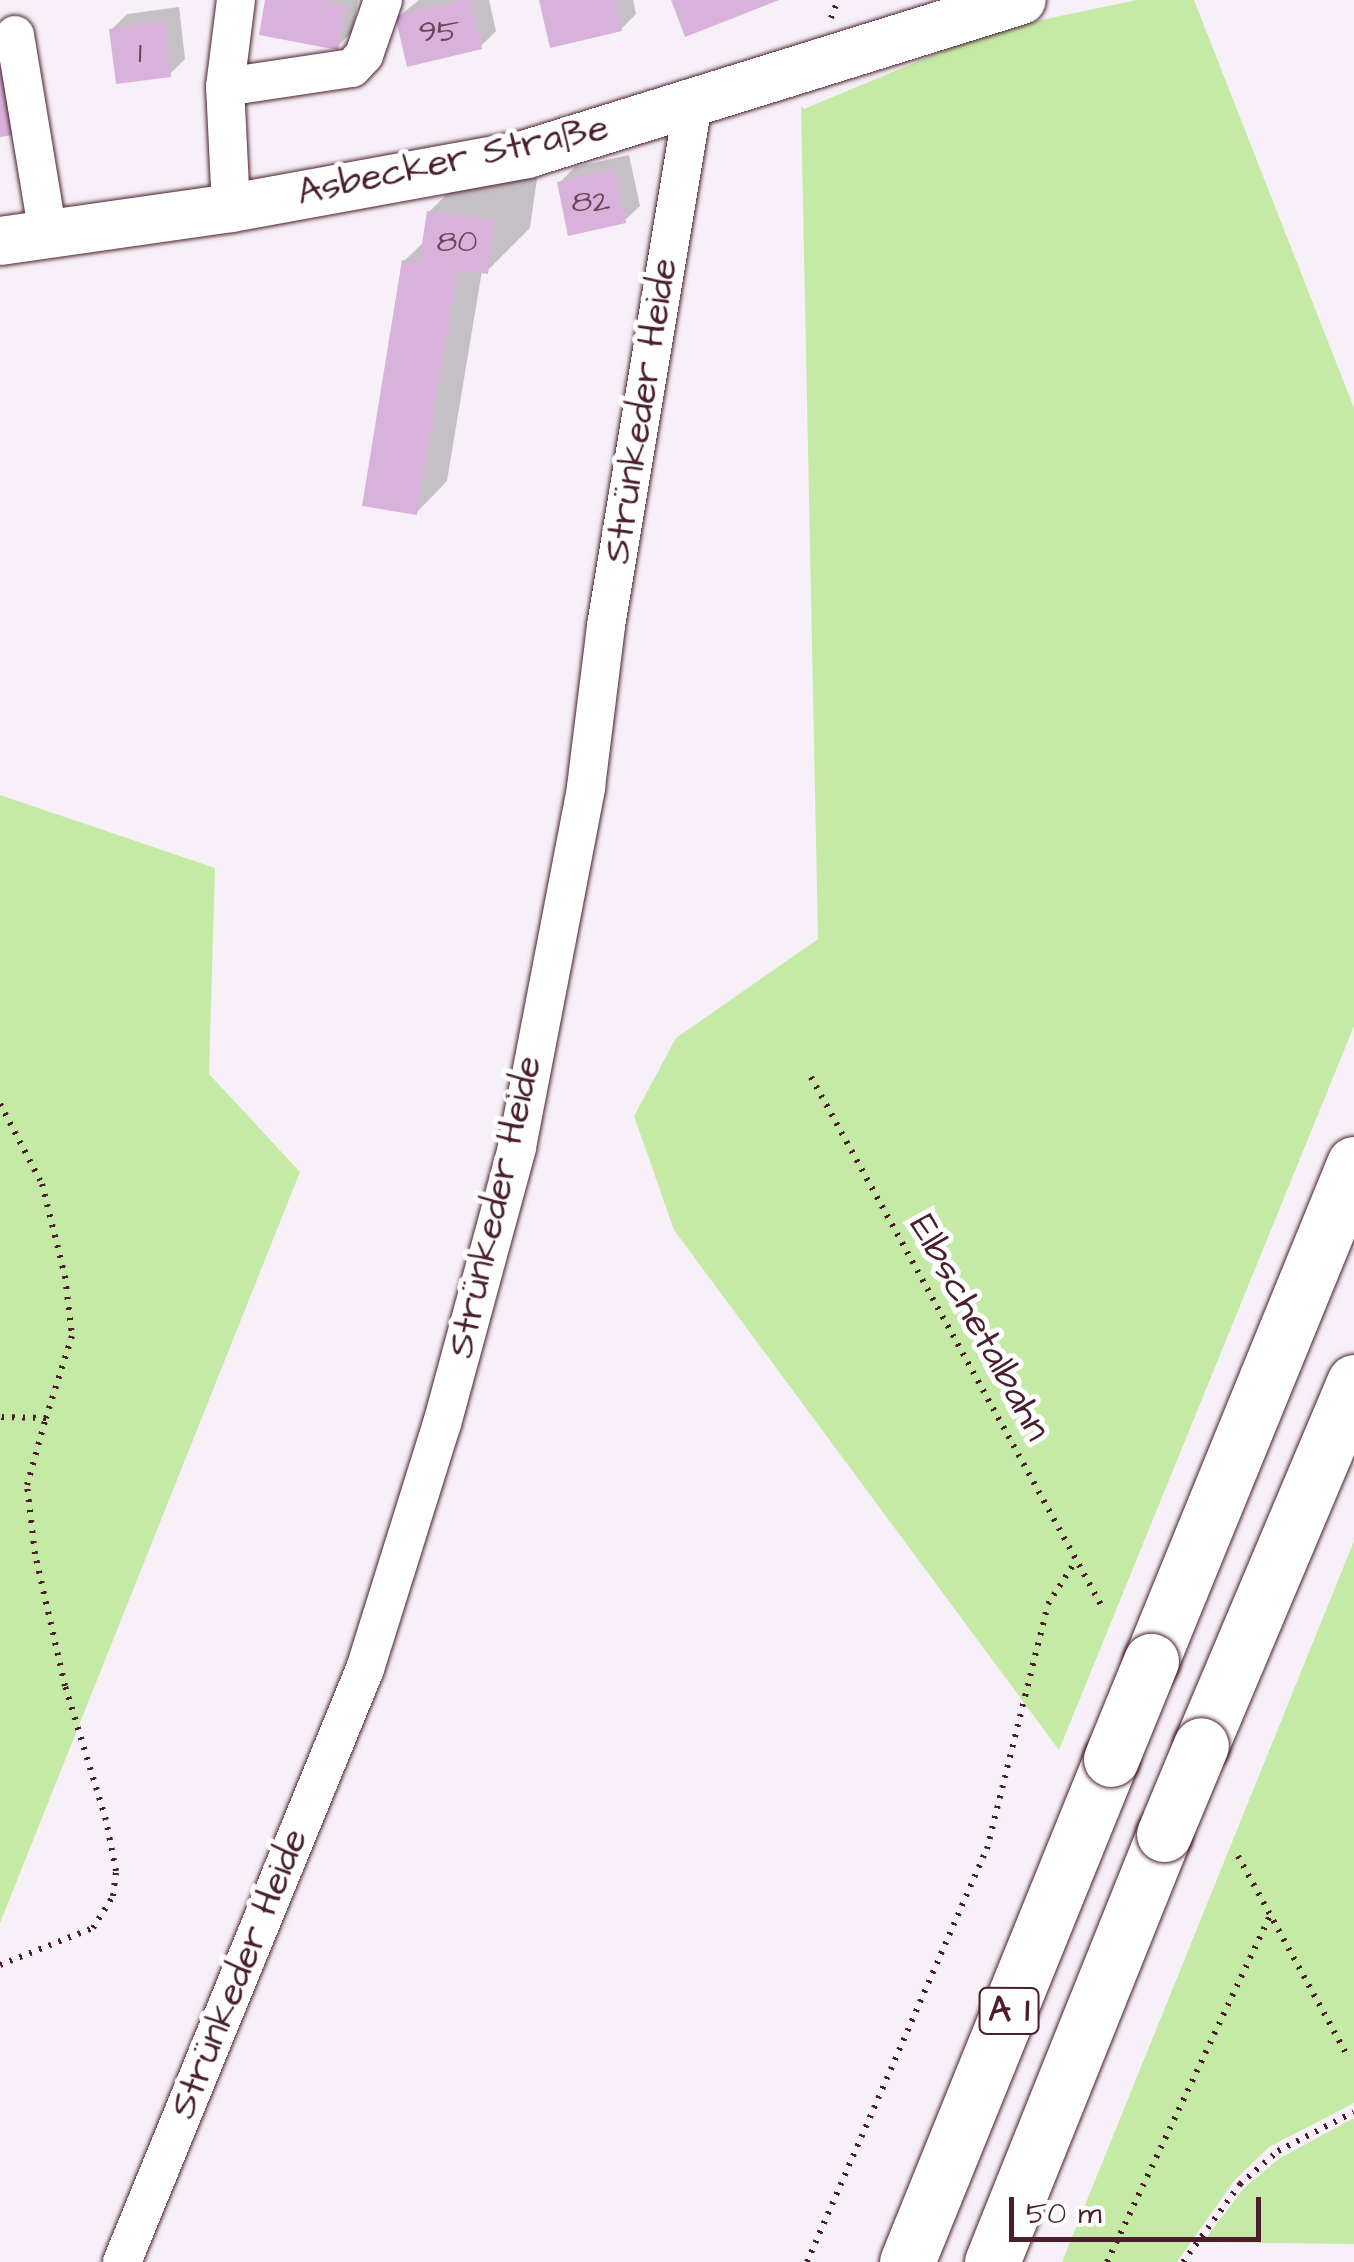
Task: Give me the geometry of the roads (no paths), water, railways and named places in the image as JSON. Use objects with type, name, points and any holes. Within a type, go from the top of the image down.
[{"type":"highway","name":"A 1","points":[[907,2262],[1354,1164]]},
{"type":"highway","name":"A 1","points":[[992,2262],[1164,1834],[1354,1382]]},
{"type":"main road","name":"Asbecker Straße","points":[[0,241],[231,208],[526,154],[1022,0]]},
{"type":"street","points":[[231,208],[225,88],[236,0]]},
{"type":"street","points":[[225,88],[352,68],[364,54],[383,0]]},
{"type":"street","points":[[16,35],[48,234]]},
{"type":"street","name":"Strünkeder Heide","points":[[122,2262],[365,1669],[442,1424],[518,1147],[586,787],[606,626],[693,104]]}]
